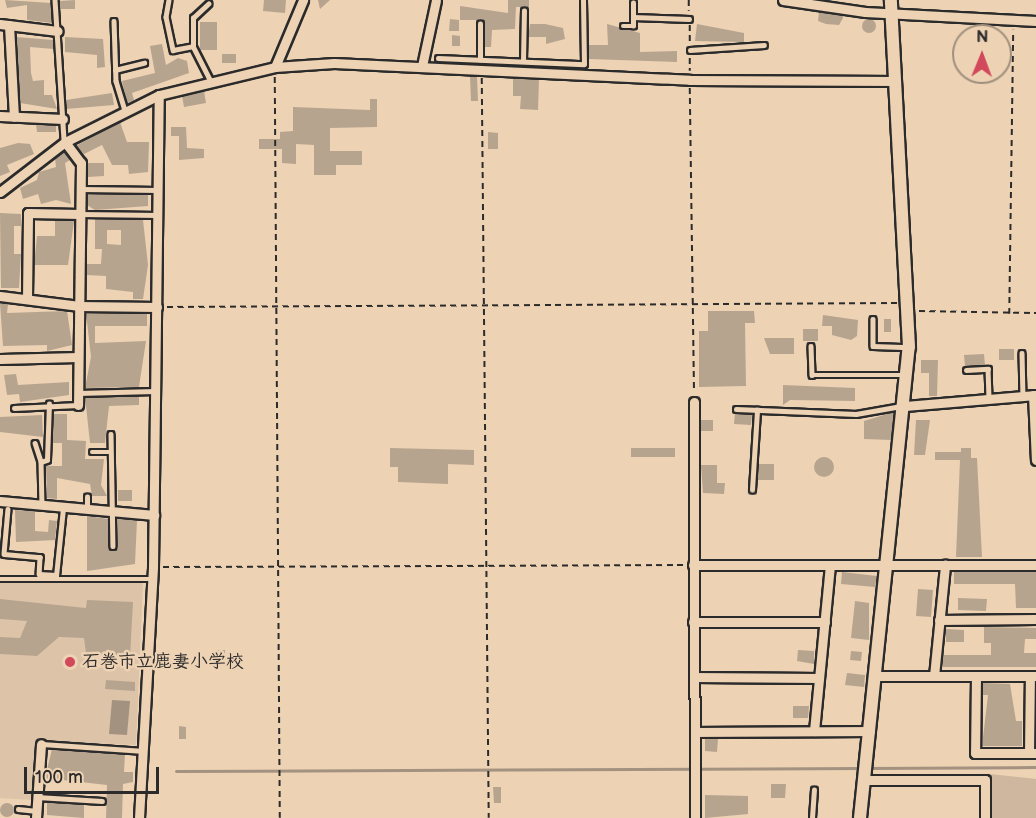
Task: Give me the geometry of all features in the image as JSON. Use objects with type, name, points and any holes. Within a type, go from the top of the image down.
[{"type":"street","points":[[275,67],[303,0]]},
{"type":"street","points":[[422,66],[436,0]]},
{"type":"street","points":[[783,0],[892,6],[1036,21]]},
{"type":"street","points":[[860,818],[908,375],[909,307],[892,6]]},
{"type":"street","points":[[14,117],[4,25],[58,31]]},
{"type":"street","points":[[0,192],[64,142],[159,95],[210,79],[275,67],[481,64],[690,80],[896,81]]},
{"type":"street","points":[[139,818],[153,579],[159,95]]},
{"type":"street","points":[[0,116],[63,119]]},
{"type":"street","points":[[64,142],[81,163],[78,405]]},
{"type":"street","points":[[27,299],[28,213],[80,214]]},
{"type":"street","points":[[0,296],[78,306],[157,307]]},
{"type":"street","points":[[0,359],[78,357]]},
{"type":"street","points":[[905,406],[1031,395],[1036,460]]},
{"type":"street","points":[[694,402],[694,818]]},
{"type":"street","points":[[0,501],[154,515]]},
{"type":"street","points":[[693,565],[1036,565]]},
{"type":"street","points":[[934,676],[945,565]]},
{"type":"street","points":[[814,731],[830,566]]},
{"type":"street","points":[[939,620],[1036,620]]},
{"type":"street","points":[[693,622],[825,622]]},
{"type":"street","points":[[876,676],[934,676],[976,676],[1033,676],[1033,753],[975,753],[976,676]]},
{"type":"street","points":[[694,677],[819,678]]},
{"type":"street","points":[[695,732],[870,731]]},
{"type":"street","points":[[36,814],[41,744]]},
{"type":"street","points":[[865,772],[984,780],[985,818]]},
{"type":"lane","points":[[55,0],[64,142]]},
{"type":"lane","points":[[169,0],[166,17],[173,50],[193,46]]},
{"type":"lane","points":[[438,58],[481,64],[523,62],[584,64],[583,0]]},
{"type":"lane","points":[[623,26],[633,26],[633,3]]},
{"type":"lane","points":[[208,4],[193,18],[193,46],[210,79]]},
{"type":"lane","points":[[523,62],[524,11]]},
{"type":"lane","points":[[633,17],[690,19]]},
{"type":"lane","points":[[114,21],[116,70],[125,111]]},
{"type":"lane","points":[[480,24],[481,64]]},
{"type":"lane","points":[[690,50],[764,45]]},
{"type":"lane","points":[[116,70],[144,63]]},
{"type":"lane","points":[[81,189],[158,190]]},
{"type":"lane","points":[[80,214],[158,215]]},
{"type":"lane","points":[[873,319],[873,346],[909,347]]},
{"type":"lane","points":[[811,346],[812,375],[908,375]]},
{"type":"lane","points":[[1022,353],[1031,395]]},
{"type":"lane","points":[[966,370],[988,369],[989,399]]},
{"type":"lane","points":[[78,393],[156,391]]},
{"type":"lane","points":[[41,462],[47,460],[49,405]]},
{"type":"lane","points":[[14,408],[78,405]]},
{"type":"lane","points":[[736,409],[855,414],[905,406]]},
{"type":"lane","points":[[752,490],[757,410]]},
{"type":"lane","points":[[111,434],[113,546]]},
{"type":"lane","points":[[35,443],[41,462],[42,506]]},
{"type":"lane","points":[[92,452],[111,452]]},
{"type":"lane","points":[[87,497],[87,510]]},
{"type":"lane","points":[[56,577],[63,508]]},
{"type":"lane","points":[[8,509],[4,554],[40,556],[39,574],[56,577]]},
{"type":"lane","points":[[0,579],[56,577],[153,579]]},
{"type":"lane","points":[[41,744],[144,751]]},
{"type":"lane","points":[[812,818],[814,790]]},
{"type":"lane","points":[[37,797],[102,801]]},
{"type":"lane","points":[[18,809],[36,814]]},
{"type":"path","points":[[689,0],[694,402]]},
{"type":"path","points":[[1009,314],[1013,20]]},
{"type":"path","points":[[481,64],[489,818]]},
{"type":"path","points":[[275,67],[280,818]]},
{"type":"path","points":[[157,307],[692,305],[909,307],[1009,314],[1036,313]]},
{"type":"path","points":[[153,567],[693,565]]},
{"type":"shaded area","name":"石巻市立鹿妻小学校","points":[[0,583],[143,583],[136,745],[38,741],[32,800],[0,798]]},
{"type":"shaded area","points":[[112,700],[130,701],[127,735],[109,734]]},
{"type":"shaded area","points":[[989,774],[1036,779],[1036,818],[990,818]]},
{"type":"building","points":[[5,0],[51,3],[52,23],[27,20],[27,5],[7,8]]},
{"type":"building","points":[[75,0],[75,9],[60,9],[60,1]]},
{"type":"building","points":[[264,0],[286,0],[285,13],[263,11]]},
{"type":"building","points":[[318,0],[330,0],[320,9]]},
{"type":"building","points":[[508,0],[529,0],[529,7],[516,7],[515,29],[492,30],[491,47],[484,47],[484,20],[460,20],[460,6],[508,13]]},
{"type":"building","points":[[819,12],[843,16],[843,18],[839,25],[826,24],[818,21]]},
{"type":"building","points":[[450,19],[459,20],[459,31],[449,31]]},
{"type":"building","points":[[869,19],[874,21],[876,26],[874,31],[869,33],[864,31],[862,26],[864,21]]},
{"type":"building","points":[[200,22],[217,22],[217,50],[200,50]]},
{"type":"building","points":[[530,24],[545,24],[563,28],[565,39],[546,44],[546,37],[528,37]]},
{"type":"building","points":[[607,24],[640,33],[640,52],[677,51],[677,62],[589,59],[589,45],[608,45]]},
{"type":"building","points":[[697,24],[744,33],[744,42],[695,41]]},
{"type":"building","points":[[452,35],[460,36],[460,46],[452,46]]},
{"type":"building","points":[[16,37],[53,40],[54,49],[30,47],[31,73],[33,81],[44,80],[44,95],[52,95],[57,109],[20,103]]},
{"type":"building","points":[[65,37],[103,39],[105,67],[97,68],[97,55],[65,52]]},
{"type":"building","points":[[162,44],[166,65],[178,58],[187,61],[189,73],[132,93],[134,100],[127,103],[122,81],[155,73],[150,46]]},
{"type":"building","points":[[222,54],[236,54],[236,63],[222,63]]},
{"type":"building","points":[[470,76],[477,77],[478,101],[471,101]]},
{"type":"building","points":[[513,78],[539,80],[538,110],[520,109],[521,96],[513,96]]},
{"type":"building","points":[[204,91],[206,103],[184,107],[182,96]]},
{"type":"building","points":[[112,93],[114,105],[66,109],[66,100]]},
{"type":"building","points":[[370,99],[377,99],[377,127],[330,128],[330,151],[362,151],[362,165],[336,165],[336,175],[314,175],[314,145],[296,144],[296,164],[282,163],[282,149],[259,149],[259,139],[280,139],[280,132],[293,131],[293,107],[370,110]]},
{"type":"building","points":[[120,122],[127,142],[149,142],[148,172],[129,174],[128,165],[112,165],[102,145],[84,154],[76,146]]},
{"type":"building","points":[[36,124],[56,125],[56,132],[37,132]]},
{"type":"building","points":[[171,127],[186,127],[187,148],[204,149],[204,158],[179,160],[179,136],[171,136]]},
{"type":"building","points":[[488,132],[498,133],[498,149],[488,149]]},
{"type":"building","points":[[18,143],[30,144],[34,154],[7,165],[10,172],[0,176],[0,148]]},
{"type":"building","points":[[64,151],[70,160],[65,163],[71,204],[56,200],[41,204],[38,194],[23,199],[20,188],[37,180],[39,172],[56,167],[55,158]]},
{"type":"building","points":[[88,163],[104,163],[104,176],[88,177]]},
{"type":"building","points":[[87,194],[148,194],[148,206],[95,210],[87,205]]},
{"type":"building","points":[[0,213],[21,214],[21,226],[14,226],[14,254],[21,254],[19,288],[1,288]]},
{"type":"building","points":[[95,219],[143,220],[148,265],[143,299],[133,299],[133,292],[106,289],[106,276],[86,275],[87,264],[101,264],[102,249],[95,249]],"holes":[[[107,230],[121,230],[121,245],[107,244]]]},
{"type":"building","points":[[55,220],[74,221],[68,265],[34,265],[37,236],[55,236]]},
{"type":"building","points":[[0,303],[8,304],[7,313],[67,311],[72,345],[47,351],[47,345],[3,346]]},
{"type":"building","points":[[708,311],[754,311],[755,323],[745,323],[746,386],[699,387],[699,331],[708,331]]},
{"type":"building","points":[[86,313],[147,314],[147,326],[95,326],[95,343],[146,341],[139,387],[85,388],[91,357]]},
{"type":"building","points":[[823,315],[858,320],[857,336],[851,340],[832,335],[832,326],[822,326]]},
{"type":"building","points":[[884,319],[891,319],[891,332],[884,332]]},
{"type":"building","points":[[803,329],[818,329],[818,341],[803,341]]},
{"type":"building","points":[[764,338],[794,338],[794,354],[770,354]]},
{"type":"building","points":[[999,349],[1014,349],[1014,360],[999,360]]},
{"type":"building","points":[[984,354],[985,365],[965,366],[964,355]]},
{"type":"building","points":[[921,360],[938,360],[937,396],[929,396],[929,373],[921,373]]},
{"type":"building","points":[[16,374],[18,385],[69,382],[69,395],[20,402],[19,394],[7,395],[4,375]]},
{"type":"building","points":[[783,385],[855,388],[855,401],[790,400],[783,405]]},
{"type":"building","points":[[139,396],[139,405],[109,406],[105,443],[90,443],[85,397]]},
{"type":"building","points":[[894,412],[891,440],[864,439],[864,421]]},
{"type":"building","points":[[735,413],[752,414],[751,425],[734,424]]},
{"type":"building","points":[[53,414],[67,414],[67,440],[86,441],[85,459],[104,459],[101,485],[107,496],[92,496],[90,484],[57,478],[57,499],[47,498],[46,466],[62,466],[62,443],[52,443]]},
{"type":"building","points":[[42,415],[43,437],[0,432],[0,417]]},
{"type":"building","points":[[701,420],[713,420],[713,431],[701,431]]},
{"type":"building","points":[[916,420],[930,420],[925,455],[914,455]]},
{"type":"building","points":[[390,448],[474,450],[474,465],[448,464],[448,484],[398,482],[398,467],[390,467]]},
{"type":"building","points":[[631,448],[675,448],[675,457],[631,457]]},
{"type":"building","points":[[961,448],[971,448],[971,458],[977,458],[982,557],[956,557],[960,460],[935,460],[935,452],[961,452]]},
{"type":"building","points":[[824,457],[831,460],[834,467],[831,474],[824,477],[817,474],[814,467],[817,460]]},
{"type":"building","points":[[758,464],[774,464],[774,480],[757,480]]},
{"type":"building","points":[[701,465],[717,465],[717,483],[725,483],[724,494],[703,493]]},
{"type":"building","points":[[118,490],[132,490],[132,501],[118,501]]},
{"type":"building","points":[[15,510],[35,511],[35,531],[48,532],[49,520],[57,521],[55,540],[16,542]]},
{"type":"building","points":[[87,516],[108,519],[112,550],[117,547],[117,519],[137,520],[135,564],[87,571]]},
{"type":"building","points":[[842,572],[877,576],[875,587],[841,584]]},
{"type":"building","points":[[954,572],[1036,572],[1036,608],[1016,608],[1015,584],[954,584]]},
{"type":"building","points":[[918,589],[933,590],[931,617],[916,616]]},
{"type":"building","points":[[958,598],[987,599],[986,611],[958,610]]},
{"type":"building","points":[[0,599],[86,608],[87,600],[133,602],[130,657],[86,654],[84,638],[59,637],[37,656],[0,654],[0,637],[20,638],[27,621],[0,619]]},
{"type":"building","points":[[855,601],[869,603],[869,640],[851,638]]},
{"type":"building","points":[[984,627],[1036,628],[1036,639],[1025,639],[1024,653],[1036,653],[1036,667],[943,667],[943,655],[991,655],[991,643],[984,643]]},
{"type":"building","points":[[946,629],[964,630],[964,642],[946,642]]},
{"type":"building","points":[[216,650],[225,650],[225,659],[216,659]]},
{"type":"building","points":[[798,650],[814,651],[814,664],[797,661]]},
{"type":"building","points":[[851,651],[862,652],[861,661],[850,660]]},
{"type":"building","points":[[847,673],[865,675],[864,687],[845,685]]},
{"type":"building","points":[[106,680],[135,682],[135,691],[105,689]]},
{"type":"building","points":[[983,683],[1010,684],[1016,721],[1022,721],[1022,746],[982,746],[988,695],[982,695]]},
{"type":"building","points":[[793,706],[809,706],[808,718],[793,718]]},
{"type":"building","points":[[179,726],[186,727],[186,739],[179,739]]},
{"type":"building","points":[[705,739],[718,739],[717,752],[705,751]]},
{"type":"building","points":[[52,749],[125,754],[124,772],[133,772],[133,782],[123,784],[122,818],[106,818],[107,785],[45,778]]},
{"type":"building","points":[[771,784],[786,784],[785,798],[771,798]]},
{"type":"building","points":[[493,787],[501,787],[501,803],[494,803]]},
{"type":"building","points":[[705,795],[748,796],[748,814],[705,818]]},
{"type":"building","points":[[47,802],[84,805],[84,818],[47,815]]},
{"type":"building","points":[[4,803],[10,803],[14,810],[10,817],[4,817],[0,813],[0,807]]},
{"type":"waterway","points":[[868,768],[1036,767]]},
{"type":"waterway","points":[[176,771],[861,768]]},
{"type":"place","name":"石巻市立鹿妻小学校","points":[[70,662]]}]
